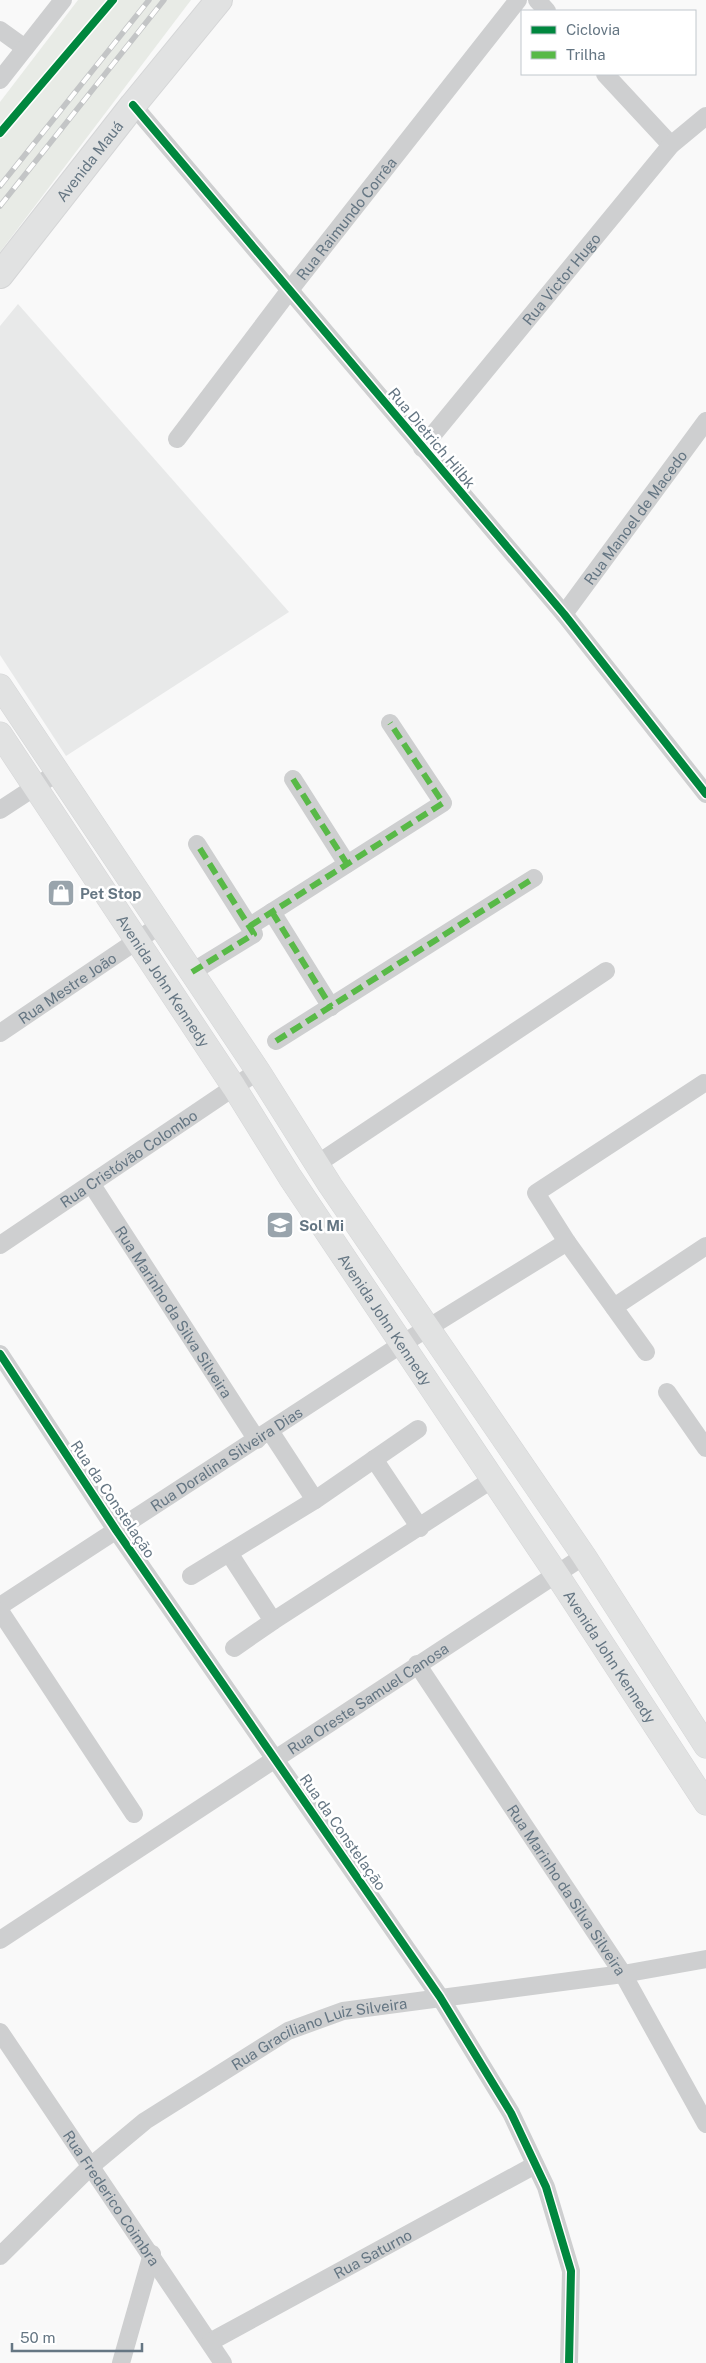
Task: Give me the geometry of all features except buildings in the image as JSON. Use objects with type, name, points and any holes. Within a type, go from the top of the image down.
[{"type":"main road","name":"Avenida Mauá","points":[[0,275],[133,104],[219,0]]},
{"type":"main road","name":"Avenida John Kennedy","points":[[0,686],[258,1071],[317,1164],[584,1556],[706,1746]]},
{"type":"main road","name":"Avenida John Kennedy","points":[[0,734],[234,1087],[290,1178],[557,1575],[706,1803]]},
{"type":"street","points":[[0,80],[62,0]]},
{"type":"street","name":"Rua Raimundo Corrêa","points":[[177,439],[289,291],[518,0]]},
{"type":"street","points":[[536,0],[546,10]]},
{"type":"street","points":[[0,30],[25,48]]},
{"type":"street","points":[[606,75],[671,145]]},
{"type":"street","name":"Rua Dietrich Hilbk","points":[[133,104],[289,291],[564,614],[706,794]]},
{"type":"street","name":"Rua Victor Hugo","points":[[422,448],[671,145],[706,116]]},
{"type":"street","name":"Rua Manoel de Macedo","points":[[564,614],[706,421]]},
{"type":"street","points":[[250,926],[443,803],[390,723]]},
{"type":"street","points":[[0,810],[58,772]]},
{"type":"street","points":[[292,780],[347,864]]},
{"type":"street","points":[[192,972],[254,934],[197,844]]},
{"type":"street","points":[[276,1042],[534,878]]},
{"type":"street","points":[[272,912],[331,1007]]},
{"type":"street","name":"Rua Mestre João","points":[[0,1033],[160,925]]},
{"type":"street","points":[[317,1164],[606,971]]},
{"type":"street","name":"Rua Cristóvão Colombo","points":[[0,1245],[258,1071]]},
{"type":"street","points":[[646,1352],[567,1242],[536,1193],[704,1082]]},
{"type":"street","name":"Rua Marinho da Silva Silveira","points":[[92,1184],[263,1436],[315,1500]]},
{"type":"street","name":"Rua Doralina Silveira Dias","points":[[0,1606],[402,1344],[567,1242]]},
{"type":"street","points":[[614,1307],[706,1246]]},
{"type":"street","name":"Rua da Constelação","points":[[0,1354],[116,1530],[440,1996],[510,2113],[546,2187],[571,2272],[569,2363]]},
{"type":"street","points":[[666,1392],[700,1426],[706,1448]]},
{"type":"street","points":[[191,1576],[315,1500],[418,1429]]},
{"type":"street","points":[[374,1460],[420,1528]]},
{"type":"street","points":[[234,1648],[493,1479]]},
{"type":"street","points":[[228,1553],[273,1621]]},
{"type":"street","name":"Rua Oreste Samuel Canosa","points":[[0,1940],[274,1758],[584,1556]]},
{"type":"street","points":[[0,1611],[134,1814]]},
{"type":"street","name":"Rua Marinho da Silva Silveira","points":[[417,1664],[623,1974],[706,2124]]},
{"type":"street","name":"Rua Graciliano Luiz Silveira","points":[[0,2256],[91,2166],[144,2121],[288,2031],[343,2011],[440,1996],[623,1974],[706,1959]]},
{"type":"street","name":"Rua Frederico Coimbra","points":[[0,2032],[152,2254],[223,2363]]},
{"type":"street","name":"Rua Saturno","points":[[210,2342],[535,2165]]},
{"type":"street","points":[[121,2363],[152,2254]]},
{"type":"shaded area","points":[[78,0],[191,0],[0,252],[0,102]]},
{"type":"shaded area","points":[[18,304],[289,612],[66,756],[0,655],[0,326]]},
{"type":"railway","points":[[0,186],[149,0]]},
{"type":"railway","points":[[0,206],[164,0]]},
{"type":"marked path","points":[[250,926],[443,803],[390,723]]},
{"type":"marked path","points":[[293,779],[347,864]]},
{"type":"marked path","points":[[192,972],[254,934],[197,844]]},
{"type":"marked path","points":[[276,1041],[534,878]]},
{"type":"marked path","points":[[272,912],[331,1007]]},
{"type":"cycle path","points":[[0,133],[113,0]]},
{"type":"cycle path","points":[[133,105],[564,614],[706,794]]},
{"type":"cycle path","points":[[0,1354],[116,1530],[440,1997],[511,2113],[546,2187],[571,2271],[569,2363]]},
{"type":"place","name":"Pet Stop","points":[[61,893]]},
{"type":"place","name":"Sol Mi","points":[[280,1225]]}]
